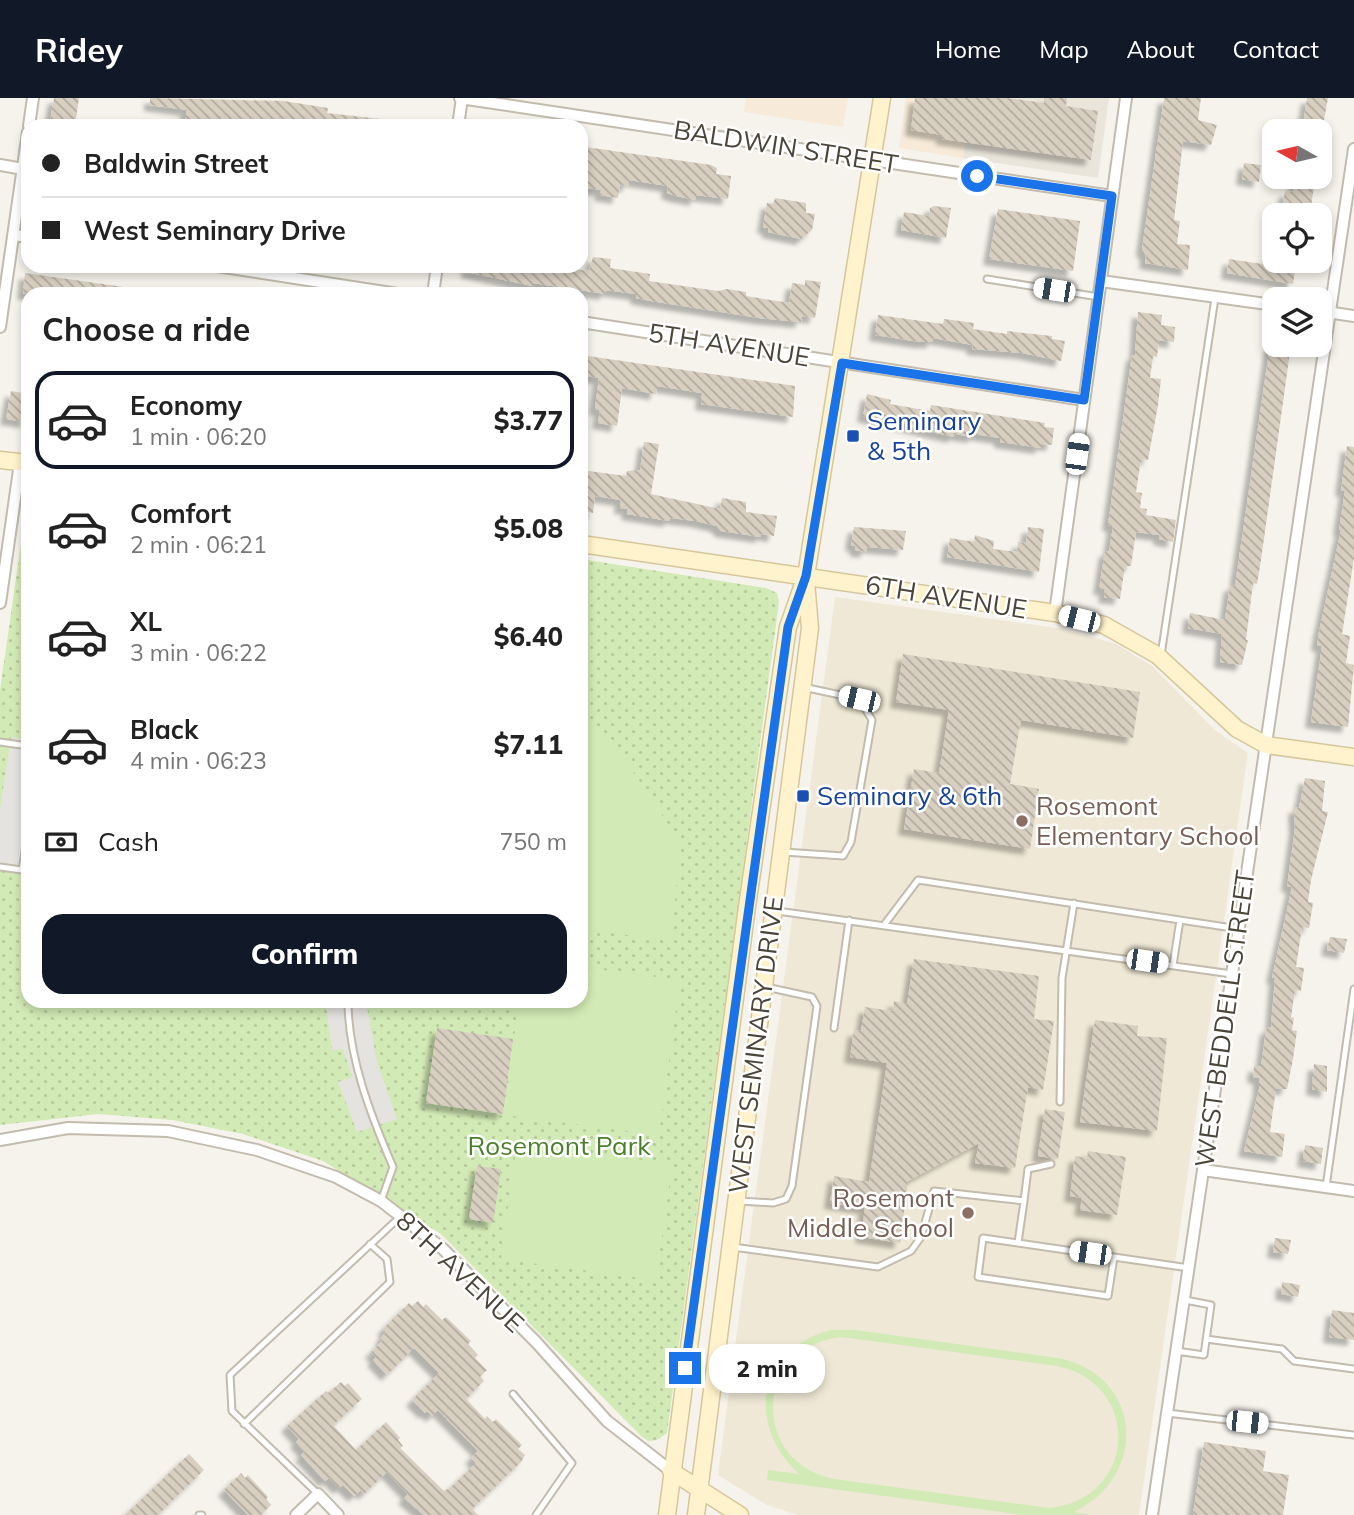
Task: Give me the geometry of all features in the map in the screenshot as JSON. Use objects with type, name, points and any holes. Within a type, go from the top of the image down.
[{"type":"main road","name":"WEST SEMINARY DRIVE","points":[[667,1515],[747,907],[788,627],[806,576],[842,363],[881,98]]},
{"type":"main road","points":[[0,460],[21,463]]},
{"type":"main road","name":"6TH AVENUE","points":[[588,545],[1055,613],[1104,625],[1160,658],[1237,729],[1266,745],[1354,757]]},
{"type":"main road","name":"WEST SEMINARY DRIVE","points":[[696,1515],[810,628],[806,576]]},
{"type":"main road","points":[[747,907],[774,911]]},
{"type":"main road","points":[[702,1242],[729,1247]]},
{"type":"main road","points":[[671,1471],[740,1515]]},
{"type":"street","points":[[30,119],[33,98]]},
{"type":"street","points":[[459,119],[461,98]]},
{"type":"street","name":"BALDWIN STREET","points":[[461,98],[509,102],[1112,196]]},
{"type":"street","points":[[1055,613],[1126,98]]},
{"type":"street","name":"WEST BEDDELL STREET","points":[[1329,287],[1354,149]]},
{"type":"street","points":[[0,165],[21,169]]},
{"type":"street","points":[[0,327],[21,182]]},
{"type":"street","points":[[13,235],[21,236]]},
{"type":"street","points":[[262,273],[352,287]]},
{"type":"street","points":[[1101,281],[1262,303]]},
{"type":"street","points":[[1332,313],[1354,316]]},
{"type":"street","name":"5TH AVENUE","points":[[588,323],[1084,400]]},
{"type":"street","name":"WEST BEDDELL STREET","points":[[1152,1515],[1266,745],[1319,357]]},
{"type":"street","points":[[0,603],[21,480]]},
{"type":"street","name":"8TH AVENUE","points":[[0,1140],[68,1128],[168,1131],[257,1150],[336,1177],[381,1202],[443,1248],[536,1342],[607,1421],[671,1471]]},
{"type":"street","points":[[1203,1170],[1354,1191]]},
{"type":"street","points":[[296,1515],[318,1494],[338,1515]]},
{"type":"lane","points":[[986,279],[1099,297]]},
{"type":"lane","points":[[1160,658],[1215,297]]},
{"type":"lane","points":[[781,852],[843,856],[851,842],[872,720],[859,699],[803,687]]},
{"type":"lane","points":[[0,742],[21,745]]},
{"type":"lane","points":[[0,867],[21,870]]},
{"type":"lane","points":[[884,925],[918,880],[1239,929]]},
{"type":"lane","points":[[1060,1102],[1062,978],[1074,903]]},
{"type":"lane","points":[[774,911],[1067,949],[1232,974]]},
{"type":"lane","points":[[834,1028],[849,920]]},
{"type":"lane","points":[[1173,965],[1180,920]]},
{"type":"lane","points":[[736,1201],[773,1203],[786,1199],[792,1186],[817,1006],[812,997],[800,992],[764,987]]},
{"type":"lane","points":[[1326,1187],[1354,989]]},
{"type":"lane","points":[[348,1008],[348,1025],[373,1121],[393,1167],[381,1202]]},
{"type":"lane","points":[[1018,1243],[1028,1169],[1051,1164]]},
{"type":"lane","points":[[729,1247],[878,1267],[911,1251],[921,1237],[934,1191],[1024,1201]]},
{"type":"lane","points":[[318,1494],[232,1411],[230,1375],[401,1216]]},
{"type":"lane","points":[[1114,1257],[1108,1296],[978,1277],[983,1238],[1018,1243],[1114,1257],[1189,1268]]},
{"type":"lane","points":[[244,1424],[390,1282],[387,1259],[370,1244]]},
{"type":"lane","points":[[1177,1351],[1204,1355],[1211,1305],[1184,1300]]},
{"type":"lane","points":[[1206,1339],[1282,1349],[1294,1361],[1354,1369]]},
{"type":"lane","points":[[513,1394],[572,1464],[536,1515]]},
{"type":"lane","points":[[1167,1413],[1354,1435]]},
{"type":"shaded area","points":[[746,98],[848,98],[843,127],[744,112]]},
{"type":"shaded area","points":[[906,98],[971,98],[963,158],[899,148]]},
{"type":"shaded area","points":[[971,98],[1109,98],[1098,178],[963,158]]},
{"type":"shaded area","name":"Rosemont Middle School","points":[[835,597],[1064,629],[1116,644],[1152,666],[1216,731],[1248,753],[1139,1515],[798,1515],[767,1505],[718,1475]]},
{"type":"shaded area","points":[[11,737],[21,739],[21,874],[0,871],[0,809]]},
{"type":"shaded area","points":[[326,1008],[367,1008],[377,1062],[397,1119],[357,1132],[338,1082],[352,1077],[343,1049],[332,1050]]},
{"type":"green space","name":"Rosemont Park","points":[[21,544],[21,1008],[588,1008],[588,560],[766,588],[777,593],[779,602],[667,1433],[657,1440],[648,1441],[641,1436],[441,1234],[323,1161],[243,1134],[172,1120],[98,1114],[0,1125],[0,690]]},
{"type":"green space","points":[[588,724],[609,736],[680,842],[672,941],[588,930]]},
{"type":"green space","points":[[588,968],[680,980],[659,1135],[504,1115],[518,1008],[588,1008]]},
{"type":"green space","points":[[517,1143],[672,1165],[656,1280],[501,1259]]},
{"type":"green space","points":[[830,1330],[855,1330],[1058,1358],[1086,1368],[1107,1384],[1120,1405],[1126,1428],[1124,1452],[1115,1475],[1098,1496],[1074,1512],[1091,1515],[1023,1515],[767,1480],[768,1470],[799,1474],[782,1455],[771,1434],[766,1412],[767,1391],[774,1371],[787,1354],[806,1340]],"holes":[[[842,1337],[1057,1366],[1085,1377],[1104,1395],[1115,1417],[1118,1441],[1113,1464],[1099,1485],[1078,1500],[1049,1508],[834,1479],[806,1468],[787,1450],[776,1428],[773,1404],[779,1381],[792,1360],[813,1345]]]},
{"type":"building","points":[[54,98],[79,98],[76,119],[50,119]]},
{"type":"building","points":[[150,98],[284,101],[328,108],[327,113],[380,119],[186,119],[187,110],[150,105]]},
{"type":"building","points":[[915,98],[1007,98],[1044,103],[1044,98],[1067,98],[1066,106],[1098,111],[1091,160],[942,139],[942,135],[911,130]]},
{"type":"building","points":[[1164,98],[1201,98],[1198,120],[1217,125],[1211,145],[1183,141],[1174,220],[1180,221],[1177,244],[1190,245],[1188,270],[1145,263],[1146,255],[1142,249]]},
{"type":"building","points":[[1307,98],[1328,98],[1324,119],[1304,119]]},
{"type":"building","points":[[588,147],[711,165],[717,168],[716,174],[731,176],[728,199],[696,195],[696,200],[667,193],[668,186],[629,180],[628,186],[620,185],[618,198],[600,195],[601,190],[588,188]]},
{"type":"building","points":[[1244,163],[1261,165],[1259,182],[1242,179]]},
{"type":"building","points":[[1293,189],[1313,189],[1312,203],[1283,203],[1285,191],[1293,192]]},
{"type":"building","points":[[775,198],[806,203],[806,213],[815,214],[812,230],[801,239],[768,232],[768,228],[763,228],[767,203],[773,204]]},
{"type":"building","points":[[930,208],[951,208],[946,238],[901,230],[904,212],[929,216]]},
{"type":"building","points":[[998,209],[1080,221],[1073,271],[989,259]]},
{"type":"building","points":[[593,257],[611,259],[610,268],[650,274],[649,281],[718,291],[727,289],[746,292],[746,296],[789,303],[792,283],[805,285],[805,280],[821,282],[815,318],[802,316],[801,322],[651,301],[636,298],[636,294],[606,290],[606,294],[588,291],[588,287],[533,283],[533,286],[472,273],[589,271]]},
{"type":"building","points":[[1229,259],[1262,264],[1262,273],[1295,273],[1293,284],[1227,273]]},
{"type":"building","points":[[25,273],[124,287],[24,287]]},
{"type":"building","points":[[1138,312],[1162,315],[1161,325],[1175,327],[1174,342],[1159,340],[1157,357],[1153,356],[1150,378],[1161,379],[1158,405],[1148,460],[1141,459],[1136,492],[1142,493],[1140,508],[1147,509],[1146,515],[1176,520],[1173,542],[1159,539],[1160,535],[1136,532],[1131,566],[1125,566],[1120,599],[1104,597],[1105,589],[1099,589],[1105,551],[1109,551],[1113,526],[1108,525],[1132,355],[1135,355]]},
{"type":"building","points":[[878,315],[943,324],[944,319],[974,323],[973,329],[1052,336],[1052,339],[1065,341],[1061,361],[1022,353],[972,349],[973,345],[933,338],[933,342],[920,342],[875,335]]},
{"type":"building","points":[[588,356],[795,386],[793,417],[701,404],[702,393],[657,386],[656,394],[622,388],[617,426],[598,423],[600,410],[595,409],[599,378],[588,376]]},
{"type":"building","points":[[1268,357],[1289,357],[1261,560],[1257,584],[1253,583],[1248,640],[1242,665],[1220,662],[1222,634],[1188,628],[1190,613],[1225,620],[1230,585],[1235,586]]},
{"type":"building","points":[[11,391],[21,393],[21,421],[6,419]]},
{"type":"building","points":[[867,394],[891,400],[890,404],[930,411],[931,405],[1045,423],[1044,427],[1054,428],[1052,445],[1041,444],[1041,448],[1000,442],[1000,438],[974,434],[974,437],[954,434],[954,437],[863,416]]},
{"type":"building","points":[[644,442],[659,444],[651,494],[720,509],[722,498],[746,502],[746,512],[777,516],[774,536],[761,534],[761,537],[721,531],[717,526],[696,521],[670,518],[669,521],[627,514],[628,509],[620,508],[621,500],[595,496],[593,513],[588,512],[588,471],[626,476],[627,471],[640,470]]},
{"type":"building","points":[[1347,446],[1354,447],[1354,558],[1342,634],[1350,636],[1346,663],[1354,665],[1348,727],[1311,722],[1322,646],[1317,645],[1319,632],[1341,530],[1345,491],[1341,490]]},
{"type":"building","points":[[854,527],[906,531],[903,550],[867,547],[866,552],[855,550],[856,546],[851,545]]},
{"type":"building","points":[[1028,527],[1044,529],[1039,572],[947,557],[950,538],[974,542],[975,535],[994,541],[993,549],[1017,552],[1018,542],[1026,543]]},
{"type":"building","points":[[903,654],[1140,692],[1133,738],[1021,720],[1010,784],[1039,789],[1030,849],[904,829],[914,769],[939,773],[949,710],[896,702]]},
{"type":"building","points":[[1305,778],[1325,781],[1322,811],[1328,812],[1311,880],[1308,902],[1313,903],[1309,928],[1302,927],[1296,967],[1304,968],[1301,991],[1295,990],[1291,1017],[1294,1018],[1292,1030],[1297,1031],[1293,1059],[1287,1089],[1276,1089],[1270,1132],[1285,1134],[1282,1157],[1244,1151],[1259,1089],[1259,1078],[1253,1077],[1254,1066],[1261,1067],[1266,1029],[1271,1027],[1275,978],[1272,978],[1292,887],[1287,886],[1295,828],[1294,807],[1299,808]]},
{"type":"building","points":[[1330,937],[1347,939],[1344,953],[1327,950]]},
{"type":"building","points":[[914,959],[1039,976],[1034,1019],[1054,1021],[1043,1090],[1028,1087],[1015,1168],[975,1163],[979,1143],[908,1181],[900,1243],[861,1237],[865,1208],[830,1203],[834,1176],[869,1182],[887,1063],[850,1057],[854,1030],[861,1031],[865,1007],[893,1011],[894,1001],[907,1004]]},
{"type":"building","points":[[1095,1020],[1138,1026],[1137,1036],[1167,1038],[1157,1131],[1080,1122]]},
{"type":"building","points":[[437,1028],[513,1039],[503,1114],[426,1103]]},
{"type":"building","points":[[1314,1064],[1327,1066],[1327,1092],[1312,1089]]},
{"type":"building","points":[[1045,1109],[1065,1112],[1058,1159],[1038,1156]]},
{"type":"building","points":[[1305,1145],[1323,1148],[1321,1164],[1303,1161]]},
{"type":"building","points":[[1088,1151],[1126,1157],[1117,1215],[1080,1210],[1082,1198],[1070,1196],[1075,1156],[1087,1158]]},
{"type":"building","points":[[477,1166],[501,1169],[493,1223],[469,1219]]},
{"type":"building","points":[[1275,1238],[1291,1240],[1288,1254],[1273,1252]]},
{"type":"building","points":[[1282,1282],[1300,1285],[1298,1297],[1281,1294]]},
{"type":"building","points":[[418,1301],[423,1307],[426,1304],[442,1320],[446,1317],[471,1341],[468,1344],[478,1355],[475,1358],[487,1370],[480,1377],[484,1381],[466,1399],[485,1419],[487,1416],[493,1422],[496,1419],[522,1445],[518,1449],[525,1455],[472,1509],[478,1515],[424,1515],[404,1498],[408,1494],[387,1472],[364,1494],[361,1490],[354,1496],[343,1485],[339,1488],[329,1478],[325,1481],[301,1455],[305,1452],[296,1442],[299,1439],[287,1426],[326,1391],[328,1393],[341,1382],[345,1386],[348,1383],[362,1399],[333,1425],[356,1450],[386,1422],[400,1438],[398,1440],[403,1446],[400,1448],[444,1491],[450,1488],[476,1463],[471,1458],[478,1451],[438,1410],[432,1416],[412,1400],[439,1373],[414,1348],[387,1375],[373,1360],[376,1357],[371,1352],[383,1340],[381,1338],[386,1332],[383,1329],[409,1303],[412,1306]]},
{"type":"building","points":[[1332,1310],[1354,1313],[1354,1340],[1329,1337]]},
{"type":"building","points":[[1204,1442],[1266,1451],[1263,1471],[1289,1475],[1283,1515],[1193,1515]]},
{"type":"building","points":[[189,1454],[204,1470],[158,1515],[125,1515]]},
{"type":"building","points":[[241,1473],[245,1478],[248,1475],[268,1497],[266,1499],[271,1505],[261,1515],[248,1515],[224,1490]]},
{"type":"place","name":"Seminary & 5th","points":[[853,436]]},
{"type":"place","name":"Seminary & 6th","points":[[803,796]]},
{"type":"place","name":"Rosemont Elementary School","points":[[1022,821]]},
{"type":"place","name":"Rosemont Middle School","points":[[968,1213]]},
{"type":"route","points":[[685,1368],[788,627],[806,576],[842,363],[1084,400],[1112,196],[977,176]]}]
